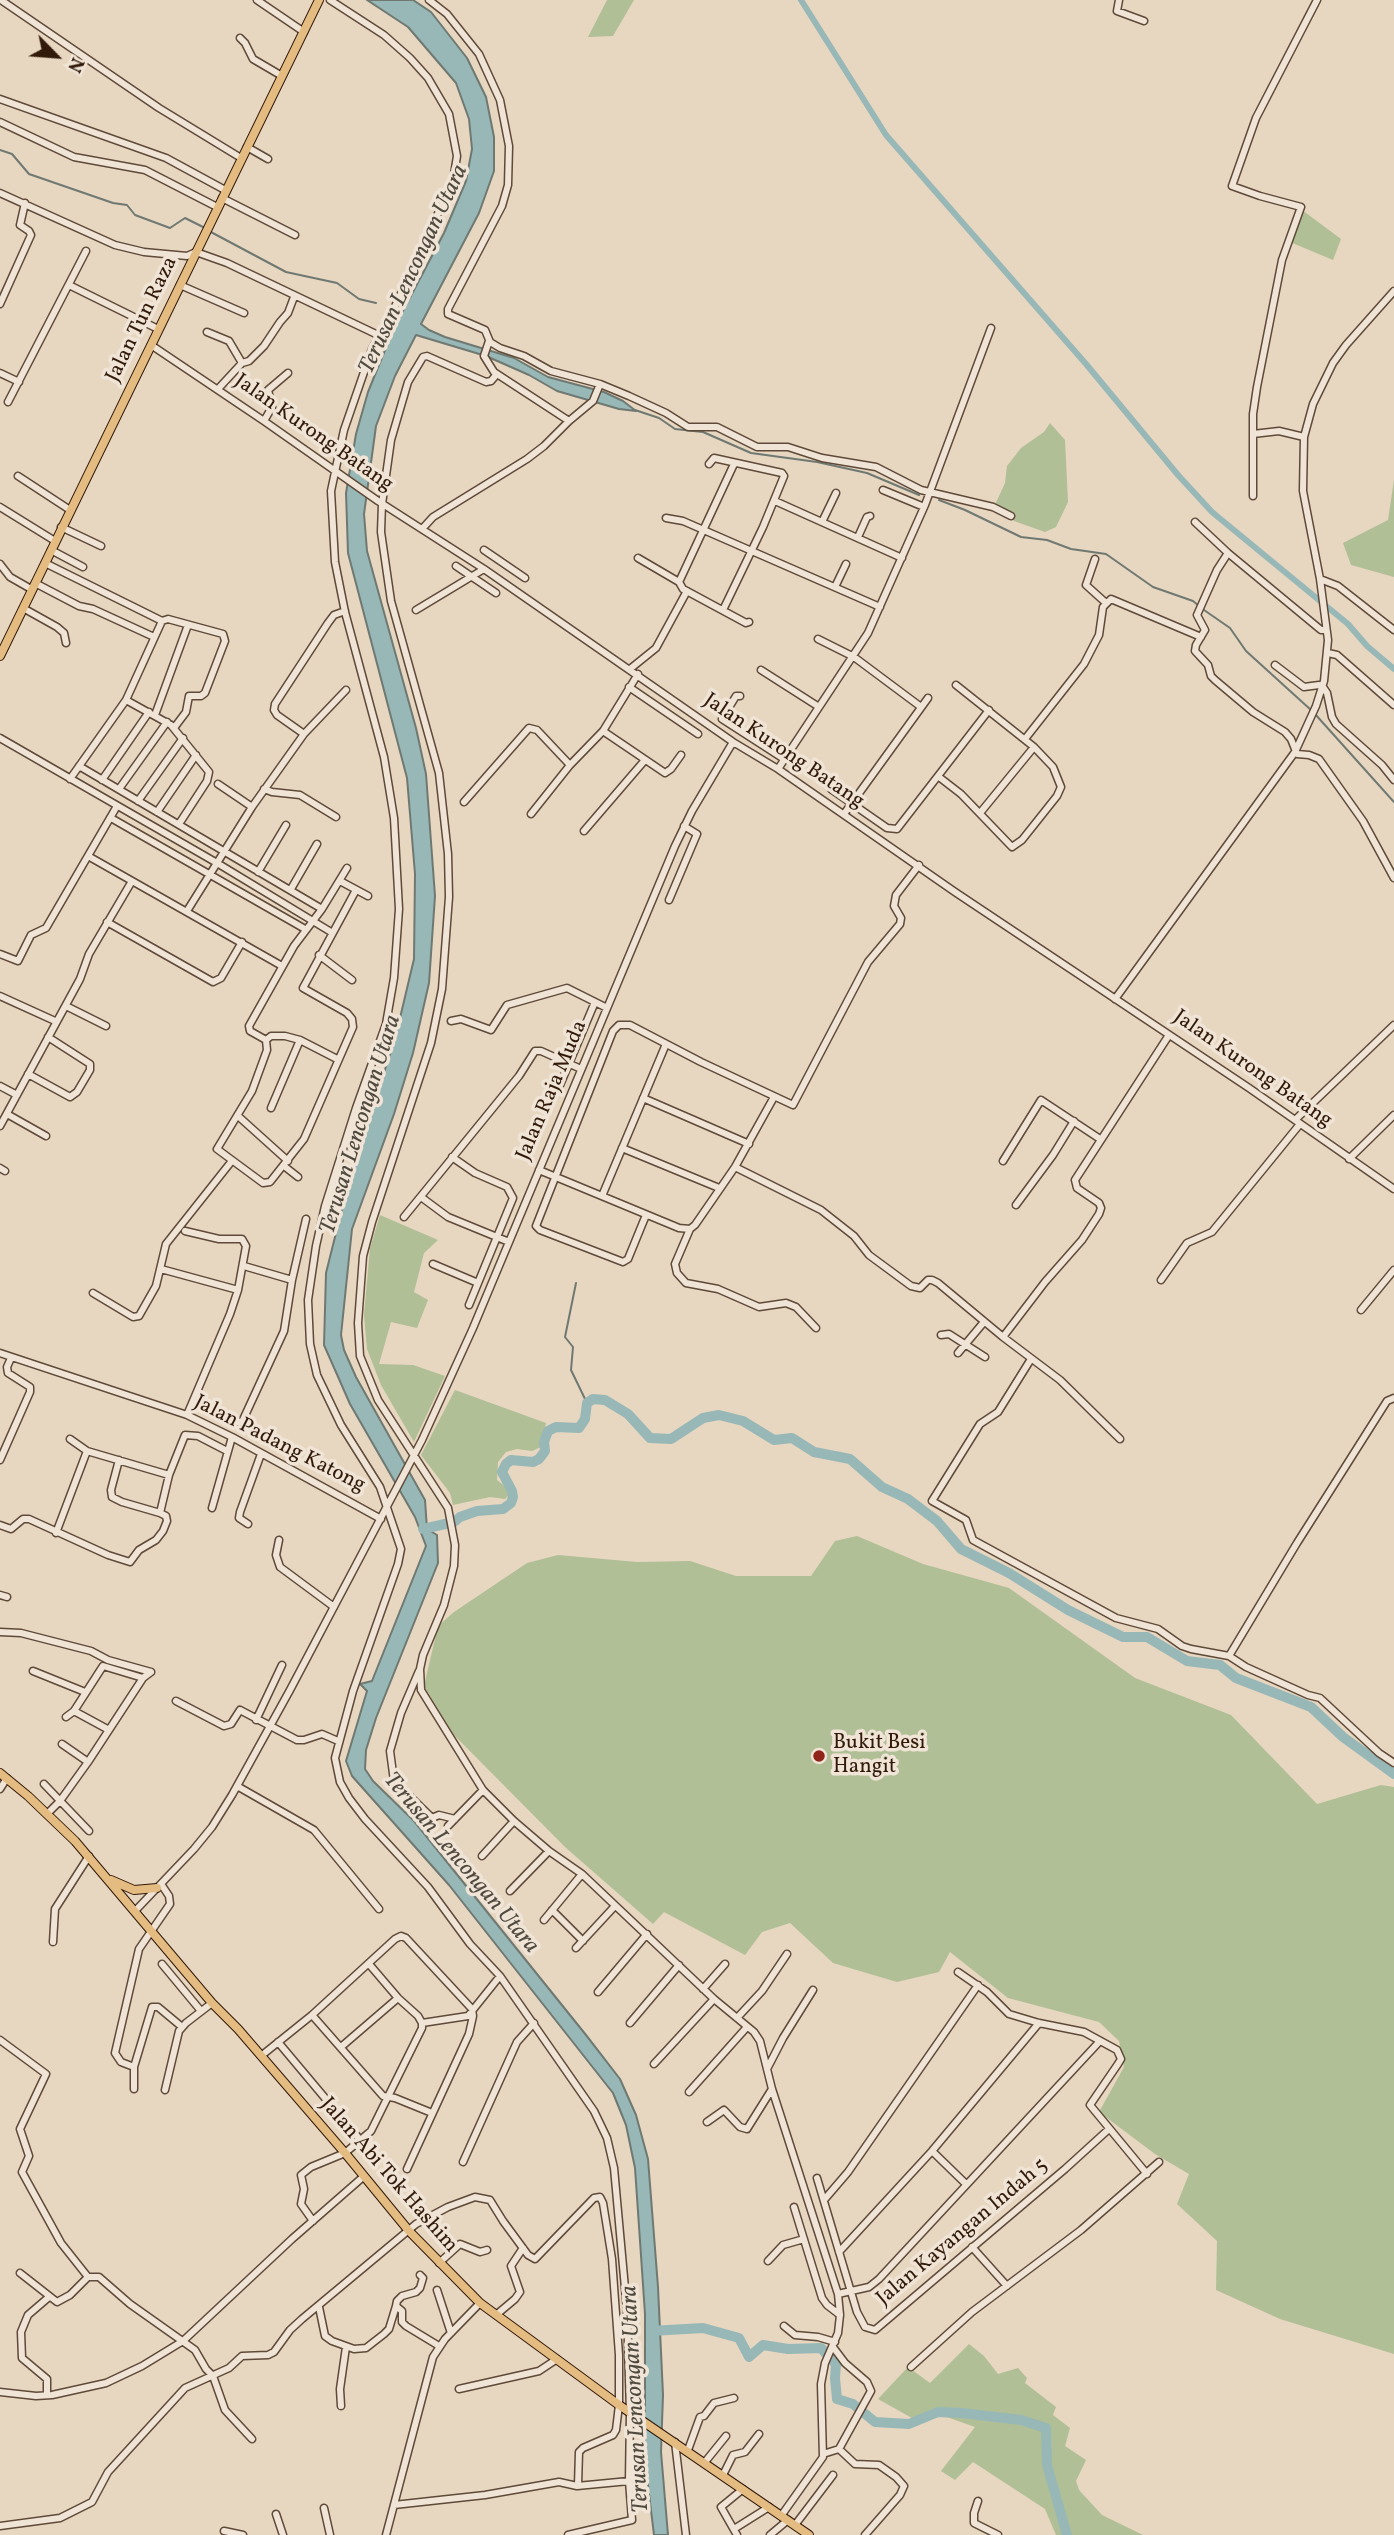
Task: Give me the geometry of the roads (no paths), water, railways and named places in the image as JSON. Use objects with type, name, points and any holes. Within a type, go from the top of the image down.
[{"type":"main road","name":"Jalan Tun Raza","points":[[0,656],[319,0]]},
{"type":"main road","name":"Jalan Abi Tok Hashim","points":[[3,1776],[47,1814],[89,1856],[409,2231],[480,2303],[619,2405],[809,2535]]},
{"type":"main road","points":[[108,1879],[134,1890],[159,1886]]},
{"type":"street","points":[[1,0],[159,108],[241,158]]},
{"type":"street","points":[[257,0],[303,32]]},
{"type":"street","points":[[330,0],[384,36],[419,67],[443,102],[455,136],[457,165],[453,181],[392,313],[378,335],[344,430],[334,471],[331,521],[335,562],[345,611],[384,757],[398,859],[399,917],[394,978],[387,1017],[322,1215],[310,1286],[308,1320],[317,1375],[341,1426],[380,1487],[400,1545],[398,1564],[353,1691],[335,1758],[340,1782],[349,1798],[428,1887],[470,1944],[500,1976],[594,2110],[607,2138],[614,2168],[628,2310],[633,2414],[629,2481],[632,2520],[568,2535]]},
{"type":"street","points":[[429,0],[447,14],[479,54],[496,89],[504,114],[509,146],[508,185],[495,222],[447,311],[466,323],[485,330],[488,344],[484,356],[490,368],[569,421]]},
{"type":"street","points":[[1119,0],[1117,11],[1144,21]]},
{"type":"street","points":[[1253,496],[1253,434],[1257,387],[1282,260],[1301,206],[1232,186],[1256,118],[1317,0]]},
{"type":"street","points":[[240,38],[253,59],[282,76]]},
{"type":"street","points":[[0,99],[166,158],[295,235]]},
{"type":"street","points":[[0,122],[74,157],[145,170],[217,207]]},
{"type":"street","points":[[247,147],[268,159]]},
{"type":"street","points":[[0,206],[3,195],[115,245],[144,252],[187,256],[196,252],[227,263],[378,335]]},
{"type":"street","points":[[0,304],[30,235],[29,230],[20,225],[25,204]]},
{"type":"street","points":[[8,402],[86,251]]},
{"type":"street","points":[[69,285],[158,329]]},
{"type":"street","points":[[180,285],[244,313]]},
{"type":"street","points":[[1115,999],[1295,752],[1316,706],[1323,687],[1328,653],[1320,579],[1303,491],[1304,437],[1313,404],[1333,363],[1394,291]]},
{"type":"street","points":[[218,390],[242,363],[249,361],[264,346],[288,313],[294,297]]},
{"type":"street","points":[[778,769],[854,657],[880,607],[924,507],[990,328]]},
{"type":"street","points":[[207,332],[229,341],[242,363]]},
{"type":"street","points":[[488,344],[535,361],[551,372],[599,386],[666,412],[688,427],[717,426],[757,447],[788,447],[822,458],[876,467],[907,484],[993,507],[1011,516]]},
{"type":"street","name":"Jalan Kurong Batang","points":[[151,345],[346,480],[484,569],[733,742],[778,769],[1394,1189]]},
{"type":"street","points":[[454,1819],[439,1815],[432,1818],[394,1781],[390,1751],[401,1713],[420,1669],[452,1578],[455,1551],[448,1508],[443,1496],[414,1457],[378,1400],[365,1371],[358,1342],[363,1256],[431,1043],[442,989],[449,897],[448,854],[439,773],[391,601],[381,532],[380,502],[391,439],[408,382],[423,357],[427,356],[486,382],[491,381],[497,374]]},
{"type":"street","points":[[0,373],[19,382]]},
{"type":"street","points":[[264,421],[272,407],[268,390],[288,373]]},
{"type":"street","points":[[422,529],[433,517],[544,446],[593,401],[599,386]]},
{"type":"street","points":[[1253,434],[1279,431],[1304,437]]},
{"type":"street","points":[[709,464],[714,458],[782,473],[783,480],[723,610]]},
{"type":"street","points":[[679,582],[734,464]]},
{"type":"street","points":[[18,476],[70,510]]},
{"type":"street","points":[[883,491],[924,507]]},
{"type":"street","points":[[822,522],[836,493]]},
{"type":"street","points":[[775,501],[902,558]]},
{"type":"street","points":[[0,507],[83,567]]},
{"type":"street","points":[[858,537],[867,517],[870,516]]},
{"type":"street","points":[[666,518],[683,521],[880,607]]},
{"type":"street","points":[[1195,522],[1227,553],[1321,630],[1326,629]]},
{"type":"street","points":[[61,527],[101,546]]},
{"type":"street","points":[[484,550],[525,578]]},
{"type":"street","points":[[1227,553],[1213,576],[1197,617],[1205,630],[1195,651],[1208,665],[1211,676],[1240,702],[1291,739],[1295,752],[1319,760],[1363,821],[1394,878]]},
{"type":"street","points":[[638,558],[679,582],[683,589],[746,623],[749,622]]},
{"type":"street","points":[[1095,559],[1086,584],[1106,603]]},
{"type":"street","points":[[44,563],[162,621],[218,631],[225,636],[205,693],[201,696],[189,696],[186,712],[174,728]]},
{"type":"street","points":[[0,564],[10,577],[79,606],[93,609],[154,637]]},
{"type":"street","points":[[835,587],[846,564]]},
{"type":"street","points":[[456,566],[496,593]]},
{"type":"street","points":[[416,610],[484,569]]},
{"type":"street","points":[[505,584],[514,570]]},
{"type":"street","points":[[1320,579],[1338,586],[1394,630]]},
{"type":"street","points":[[630,669],[651,655],[687,591]]},
{"type":"street","points":[[1025,739],[1084,664],[1097,639],[1101,611],[1111,599],[1201,637]]},
{"type":"street","points":[[23,608],[57,627],[64,634],[66,643]]},
{"type":"street","points":[[304,734],[277,715],[275,704],[334,615],[345,611]]},
{"type":"street","points":[[70,779],[126,701],[162,621]]},
{"type":"street","points":[[102,780],[152,714],[188,625]]},
{"type":"street","points":[[818,639],[854,657],[921,707]]},
{"type":"street","points":[[1328,653],[1337,655],[1394,705]]},
{"type":"street","points":[[1275,665],[1304,687],[1323,687],[1336,724],[1382,765],[1394,780]]},
{"type":"street","points":[[761,670],[818,707]]},
{"type":"street","points":[[531,814],[570,765],[603,731],[638,674]]},
{"type":"street","points":[[939,777],[961,794],[1010,847],[1022,840],[1058,796],[1061,788],[1053,767],[1034,747],[956,685]]},
{"type":"street","points":[[629,687],[698,734]]},
{"type":"street","points":[[187,911],[264,789],[304,734],[346,690]]},
{"type":"street","points":[[740,696],[736,696],[722,719],[784,759]]},
{"type":"street","points":[[844,814],[928,698]]},
{"type":"street","points":[[126,701],[174,728],[210,775],[179,824]]},
{"type":"street","points":[[831,789],[894,831],[901,826],[989,710]]},
{"type":"street","points":[[119,789],[167,722]]},
{"type":"street","points":[[464,802],[529,728],[537,730],[570,765]]},
{"type":"street","points":[[603,731],[666,773],[681,755]]},
{"type":"street","points":[[0,738],[331,932]]},
{"type":"street","points":[[138,801],[183,738]]},
{"type":"street","name":"Jalan Raja Muda","points":[[135,1911],[212,1827],[270,1727],[414,1457],[453,1373],[684,826],[733,742]]},
{"type":"street","points":[[980,813],[1034,747]]},
{"type":"street","points":[[157,811],[196,755]]},
{"type":"street","points":[[584,831],[645,760]]},
{"type":"street","points":[[79,766],[322,909]]},
{"type":"street","points":[[218,784],[252,807]]},
{"type":"street","points":[[264,789],[300,795],[336,817]]},
{"type":"street","points":[[0,954],[14,961],[20,960],[31,935],[46,928],[117,806]]},
{"type":"street","points":[[111,818],[306,929]]},
{"type":"street","points":[[258,872],[286,825]]},
{"type":"street","points":[[669,900],[697,834],[684,826]]},
{"type":"street","points":[[291,889],[317,844]]},
{"type":"street","points":[[88,856],[282,966]]},
{"type":"street","points":[[646,1215],[628,1259],[623,1262],[540,1230],[536,1223],[613,1031],[619,1026],[630,1025],[791,1105],[796,1102],[868,962],[900,924],[901,918],[894,906],[896,895],[919,865]]},
{"type":"street","points":[[347,868],[282,966],[249,1026],[250,1031],[264,1039],[268,1046],[252,1091],[217,1149],[231,1162],[265,1184],[286,1164],[304,1139],[354,1023],[347,1013],[303,988],[356,890]]},
{"type":"street","points":[[0,1126],[55,1021],[66,1006],[89,954],[132,881]]},
{"type":"street","points":[[340,881],[368,896]]},
{"type":"street","points":[[107,922],[212,982],[221,978],[242,942]]},
{"type":"street","points":[[319,955],[352,981]]},
{"type":"street","points":[[451,1021],[461,1019],[491,1030],[507,1005],[569,988],[607,1008]]},
{"type":"street","points":[[0,996],[55,1021]]},
{"type":"street","points":[[560,1085],[595,1002]]},
{"type":"street","points":[[66,1006],[106,1026]]},
{"type":"street","points":[[1161,1280],[1187,1243],[1212,1232],[1297,1122],[1394,1025]]},
{"type":"street","points":[[1003,1337],[1045,1282],[1082,1240],[1099,1214],[1099,1203],[1077,1188],[1075,1180],[1169,1035]]},
{"type":"street","points":[[264,1039],[285,1036],[300,1040],[337,1059]]},
{"type":"street","points":[[28,1074],[71,1097],[90,1070],[90,1064],[48,1037]]},
{"type":"street","points":[[271,1108],[300,1040]]},
{"type":"street","points":[[602,1196],[666,1044]]},
{"type":"street","points":[[404,1217],[519,1076],[534,1051],[541,1051],[581,1069]]},
{"type":"street","points":[[0,1086],[16,1096]]},
{"type":"street","points":[[774,1097],[735,1167],[690,1229],[675,1264],[677,1273],[686,1283],[718,1289],[759,1307],[786,1303],[796,1307],[816,1328]]},
{"type":"street","points":[[643,1098],[749,1144]]},
{"type":"street","points":[[1003,1161],[1041,1100],[1100,1139]]},
{"type":"street","points":[[7,1114],[46,1136]]},
{"type":"street","points":[[1349,1159],[1394,1115]]},
{"type":"street","points":[[238,1116],[298,1177]]},
{"type":"street","points":[[1016,1205],[1054,1155],[1074,1121]]},
{"type":"street","points":[[622,1148],[719,1188]]},
{"type":"street","points":[[452,1157],[475,1173],[511,1191],[512,1202],[469,1305]]},
{"type":"street","points":[[93,1293],[137,1318],[152,1296],[163,1253],[172,1235],[231,1162]]},
{"type":"street","points":[[735,1167],[821,1210],[855,1236],[869,1255],[911,1286],[920,1288],[932,1280],[938,1283],[1060,1380],[1120,1439]]},
{"type":"street","points":[[539,1170],[679,1228],[690,1229]]},
{"type":"street","points":[[421,1197],[448,1217],[509,1242]]},
{"type":"street","points":[[194,1402],[233,1422],[242,1422],[284,1331],[306,1219]]},
{"type":"street","points":[[184,1231],[219,1239],[242,1239],[246,1242],[238,1290],[187,1415]]},
{"type":"street","points":[[433,1264],[478,1283]]},
{"type":"street","points":[[244,1266],[292,1280]]},
{"type":"street","points":[[161,1269],[238,1290]]},
{"type":"street","points":[[1361,1310],[1394,1270]]},
{"type":"street","points":[[958,1353],[984,1322]]},
{"type":"street","points":[[941,1335],[949,1334],[985,1357]]},
{"type":"street","name":"Jalan Padang Katong","points":[[0,1353],[187,1415],[381,1518]]},
{"type":"street","points":[[0,1460],[30,1392],[30,1387],[8,1373],[7,1367],[11,1358]]},
{"type":"street","points":[[1031,1359],[996,1414],[980,1424],[932,1501],[966,1520],[973,1540],[1116,1618],[1158,1629],[1182,1646],[1229,1656],[1246,1667],[1320,1698],[1379,1753],[1394,1763]]},
{"type":"street","points":[[1229,1656],[1282,1566],[1387,1401],[1394,1398]]},
{"type":"street","points":[[160,1513],[183,1437],[188,1433],[198,1436],[227,1451]]},
{"type":"street","points":[[212,1508],[232,1437]]},
{"type":"street","points":[[71,1439],[87,1451],[170,1475]]},
{"type":"street","points":[[56,1532],[87,1451]]},
{"type":"street","points":[[248,1524],[239,1518],[240,1512],[261,1454]]},
{"type":"street","points":[[0,1525],[11,1529],[23,1519],[29,1519],[108,1555],[130,1562],[139,1550],[156,1540],[167,1521],[166,1516],[160,1513],[122,1503],[112,1497],[111,1490],[119,1460]]},
{"type":"street","points":[[279,1540],[276,1555],[281,1567],[334,1607]]},
{"type":"street","points":[[0,1632],[21,1633],[91,1651],[108,1660],[151,1672],[143,1678],[88,1762],[60,1801],[47,1814]]},
{"type":"street","points":[[256,1720],[282,1665]]},
{"type":"street","points":[[66,1717],[74,1711],[103,1666],[143,1678]]},
{"type":"street","points":[[420,1669],[421,1690],[483,1790],[549,1851],[582,1874],[614,1907],[647,1934],[760,2041],[772,2088],[838,2294],[840,2315],[833,2347],[825,2363],[820,2393],[823,2454],[788,2520]]},
{"type":"street","points":[[33,1671],[85,1692]]},
{"type":"street","points":[[274,1681],[290,1690]]},
{"type":"street","points":[[176,1701],[224,1726],[231,1724],[240,1710],[297,1740],[322,1734],[338,1741]]},
{"type":"street","points":[[74,1711],[109,1730]]},
{"type":"street","points":[[62,1744],[88,1762]]},
{"type":"street","points":[[0,1788],[3,1776]]},
{"type":"street","points":[[44,1784],[89,1831]]},
{"type":"street","points":[[237,1786],[314,1830],[379,1909]]},
{"type":"street","points":[[448,1825],[483,1790]]},
{"type":"street","points":[[482,1856],[514,1821]]},
{"type":"street","points":[[510,1891],[549,1851]]},
{"type":"street","points":[[53,1942],[55,1909],[89,1856]]},
{"type":"street","points":[[544,1920],[582,1874]]},
{"type":"street","points":[[134,2067],[121,2062],[115,2053],[138,1954],[143,1942],[170,1904],[169,1896],[159,1886]]},
{"type":"street","points":[[576,1948],[614,1907]]},
{"type":"street","points":[[552,1910],[583,1941]]},
{"type":"street","points":[[598,1992],[647,1934]]},
{"type":"street","points":[[261,2056],[312,2015],[397,1938],[404,1937],[472,2009],[469,2035],[407,2169]]},
{"type":"street","points":[[737,2018],[762,1991],[787,1954]]},
{"type":"street","points":[[162,1964],[201,2011]]},
{"type":"street","points":[[369,1964],[422,2023]]},
{"type":"street","points":[[703,1989],[726,1964]]},
{"type":"street","points":[[630,2023],[679,1965]]},
{"type":"street","points":[[958,1972],[1009,2014],[1084,2032],[1117,2050],[1121,2059],[1090,2103],[1147,2174]]},
{"type":"street","points":[[422,2023],[468,2016],[500,1976]]},
{"type":"street","points":[[824,2200],[848,2172],[978,1986]]},
{"type":"street","points":[[767,2069],[813,1990]]},
{"type":"street","points":[[341,2047],[398,1998]]},
{"type":"street","points":[[654,2064],[714,1998]]},
{"type":"street","points":[[165,2090],[182,2027],[212,2003]]},
{"type":"street","points":[[134,2089],[134,2067],[152,2007],[158,2007],[182,2027]]},
{"type":"street","points":[[312,2015],[383,2096],[432,2113]]},
{"type":"street","points":[[313,2221],[301,2204],[304,2189],[301,2175],[311,2167],[345,2153],[374,2127],[422,2023]]},
{"type":"street","points":[[463,2162],[517,2042],[534,2023]]},
{"type":"street","points":[[839,2252],[932,2151],[1039,2023]]},
{"type":"street","points":[[689,2092],[747,2027]]},
{"type":"street","points":[[0,2040],[46,2072],[46,2079],[20,2129],[29,2156],[22,2172],[61,2242],[88,2277]]},
{"type":"street","points":[[838,2294],[869,2287],[879,2279],[1100,2041]]},
{"type":"street","points":[[278,2042],[361,2141]]},
{"type":"street","points":[[707,2122],[724,2110],[740,2127],[747,2129],[772,2088]]},
{"type":"street","name":"Jalan Kayangan Indah 5","points":[[851,2292],[862,2325],[869,2330],[875,2330],[1109,2129]]},
{"type":"street","points":[[932,2151],[966,2184]]},
{"type":"street","points":[[911,2367],[953,2328],[1082,2230],[1159,2162]]},
{"type":"street","points":[[0,2392],[47,2395],[120,2378],[183,2341],[363,2177]]},
{"type":"street","points":[[817,2178],[851,2292]]},
{"type":"street","points":[[0,2526],[60,2518],[92,2502],[108,2472],[162,2411],[190,2385],[229,2368],[242,2356],[268,2355],[274,2352],[290,2330],[416,2224],[448,2207],[479,2196],[490,2200],[523,2248],[531,2257],[537,2259],[594,2198],[601,2199],[611,2259],[619,2355],[619,2405],[613,2435],[579,2452],[578,2485]]},
{"type":"street","points":[[794,2207],[822,2298],[840,2315]]},
{"type":"street","points":[[768,2261],[782,2245],[804,2239]]},
{"type":"street","points":[[439,2263],[460,2244],[480,2252],[487,2250]]},
{"type":"street","points":[[972,2247],[1007,2286]]},
{"type":"street","points":[[496,2315],[520,2292],[511,2266],[523,2248]]},
{"type":"street","points":[[20,2273],[55,2302],[60,2302],[88,2277],[99,2277],[130,2304],[199,2354],[206,2369],[213,2376],[225,2410],[252,2439]]},
{"type":"street","points":[[319,2307],[325,2336],[332,2342],[354,2350],[366,2348],[389,2329],[397,2301],[420,2288],[423,2278],[420,2275]]},
{"type":"street","points":[[437,2290],[452,2333]]},
{"type":"street","points":[[47,2395],[47,2379],[23,2358],[21,2332],[27,2315],[49,2297]]},
{"type":"street","points":[[386,2535],[425,2383],[439,2346],[480,2303]]},
{"type":"street","points":[[396,2306],[402,2311],[402,2322],[439,2346]]},
{"type":"street","points":[[784,2326],[795,2336],[818,2337],[833,2347],[869,2385],[870,2395],[839,2449],[823,2454]]},
{"type":"street","points":[[341,2406],[340,2389],[346,2347]]},
{"type":"street","points":[[459,2389],[539,2371],[557,2359]]},
{"type":"street","points":[[688,2450],[700,2417],[704,2416],[714,2403],[734,2398]]},
{"type":"street","points":[[723,2474],[733,2455],[745,2452],[759,2434]]},
{"type":"street","points":[[705,2462],[726,2436]]},
{"type":"street","points":[[675,2442],[686,2535]]},
{"type":"street","points":[[839,2449],[855,2464],[879,2465],[904,2486],[900,2495],[865,2535]]},
{"type":"street","points":[[770,2535],[833,2475]]},
{"type":"street","points":[[394,2505],[485,2495],[559,2482],[578,2485],[629,2481]]},
{"type":"street","points":[[743,2488],[721,2507],[736,2532],[769,2507]]},
{"type":"street","points":[[978,2501],[974,2524],[998,2535]]},
{"type":"street","points":[[324,2508],[330,2535]]},
{"type":"street","points":[[276,2514],[283,2535]]},
{"type":"street","points":[[224,2531],[243,2535]]},
{"type":"water","points":[[367,0],[413,0],[431,12],[467,58],[486,97],[494,137],[494,171],[479,213],[421,324],[445,337],[514,358],[548,377],[604,392],[636,411],[619,409],[557,391],[486,356],[416,335],[395,376],[376,426],[364,514],[367,551],[426,774],[435,896],[429,983],[413,1053],[394,1114],[352,1229],[341,1335],[344,1350],[356,1377],[425,1500],[427,1529],[437,1535],[438,1563],[376,1718],[366,1750],[365,1769],[373,1781],[414,1821],[586,2035],[620,2079],[636,2115],[648,2159],[658,2287],[663,2395],[661,2452],[668,2535],[654,2535],[645,2461],[645,2314],[635,2168],[626,2125],[613,2093],[449,1885],[352,1776],[346,1761],[367,1691],[360,1684],[372,1681],[426,1546],[415,1517],[350,1404],[324,1345],[326,1273],[351,1173],[395,1039],[414,959],[415,874],[407,778],[348,553],[346,493],[356,434],[368,392],[394,328],[444,233],[466,181],[472,149],[469,119],[456,83],[408,27]]},
{"type":"waterway","points":[[801,0],[886,135],[1086,364],[1178,475],[1212,512],[1348,624],[1367,646],[1394,669]]},
{"type":"waterway","points":[[0,150],[12,154],[29,174],[113,203],[127,205],[135,215],[170,228],[185,218],[205,228]]},
{"type":"waterway","name":"Terusan Lencongan Utara","points":[[209,231],[286,272],[337,283],[359,299],[376,303]]},
{"type":"waterway","points":[[635,410],[659,418],[675,429],[703,432],[751,453],[817,462],[867,473],[919,495]]},
{"type":"waterway","points":[[939,500],[1021,537],[1047,540],[1071,549],[1106,554],[1153,587],[1193,601],[1199,606]]},
{"type":"waterway","points":[[1204,610],[1230,628],[1246,651],[1311,710]]},
{"type":"waterway","points":[[1315,714],[1394,802]]},
{"type":"waterway","points":[[576,1283],[565,1337],[573,1347],[571,1370],[587,1403]]},
{"type":"waterway","points":[[423,1529],[454,1522],[477,1511],[503,1509],[511,1503],[512,1491],[502,1472],[506,1464],[511,1460],[533,1462],[539,1459],[545,1451],[544,1442],[548,1431],[556,1427],[579,1428],[585,1419],[587,1403],[593,1399],[605,1400],[628,1414],[650,1438],[671,1439],[703,1418],[719,1415],[743,1421],[774,1440],[792,1438],[814,1452],[850,1459],[882,1487],[908,1499],[937,1521],[961,1549],[1009,1573],[1068,1610],[1123,1637],[1147,1637],[1187,1661],[1220,1665],[1236,1678],[1311,1707],[1343,1737],[1394,1774]]},
{"type":"waterway","name":"Terusan Lencongan Utara","points":[[651,2331],[703,2328],[739,2338],[749,2357],[763,2345],[788,2349],[821,2348],[836,2364],[837,2399],[853,2404],[875,2422],[909,2424],[938,2412],[1021,2420],[1046,2428],[1047,2465],[1067,2535]]},
{"type":"place","name":"Bukit Besi Hangit","points":[[819,1756]]}]
